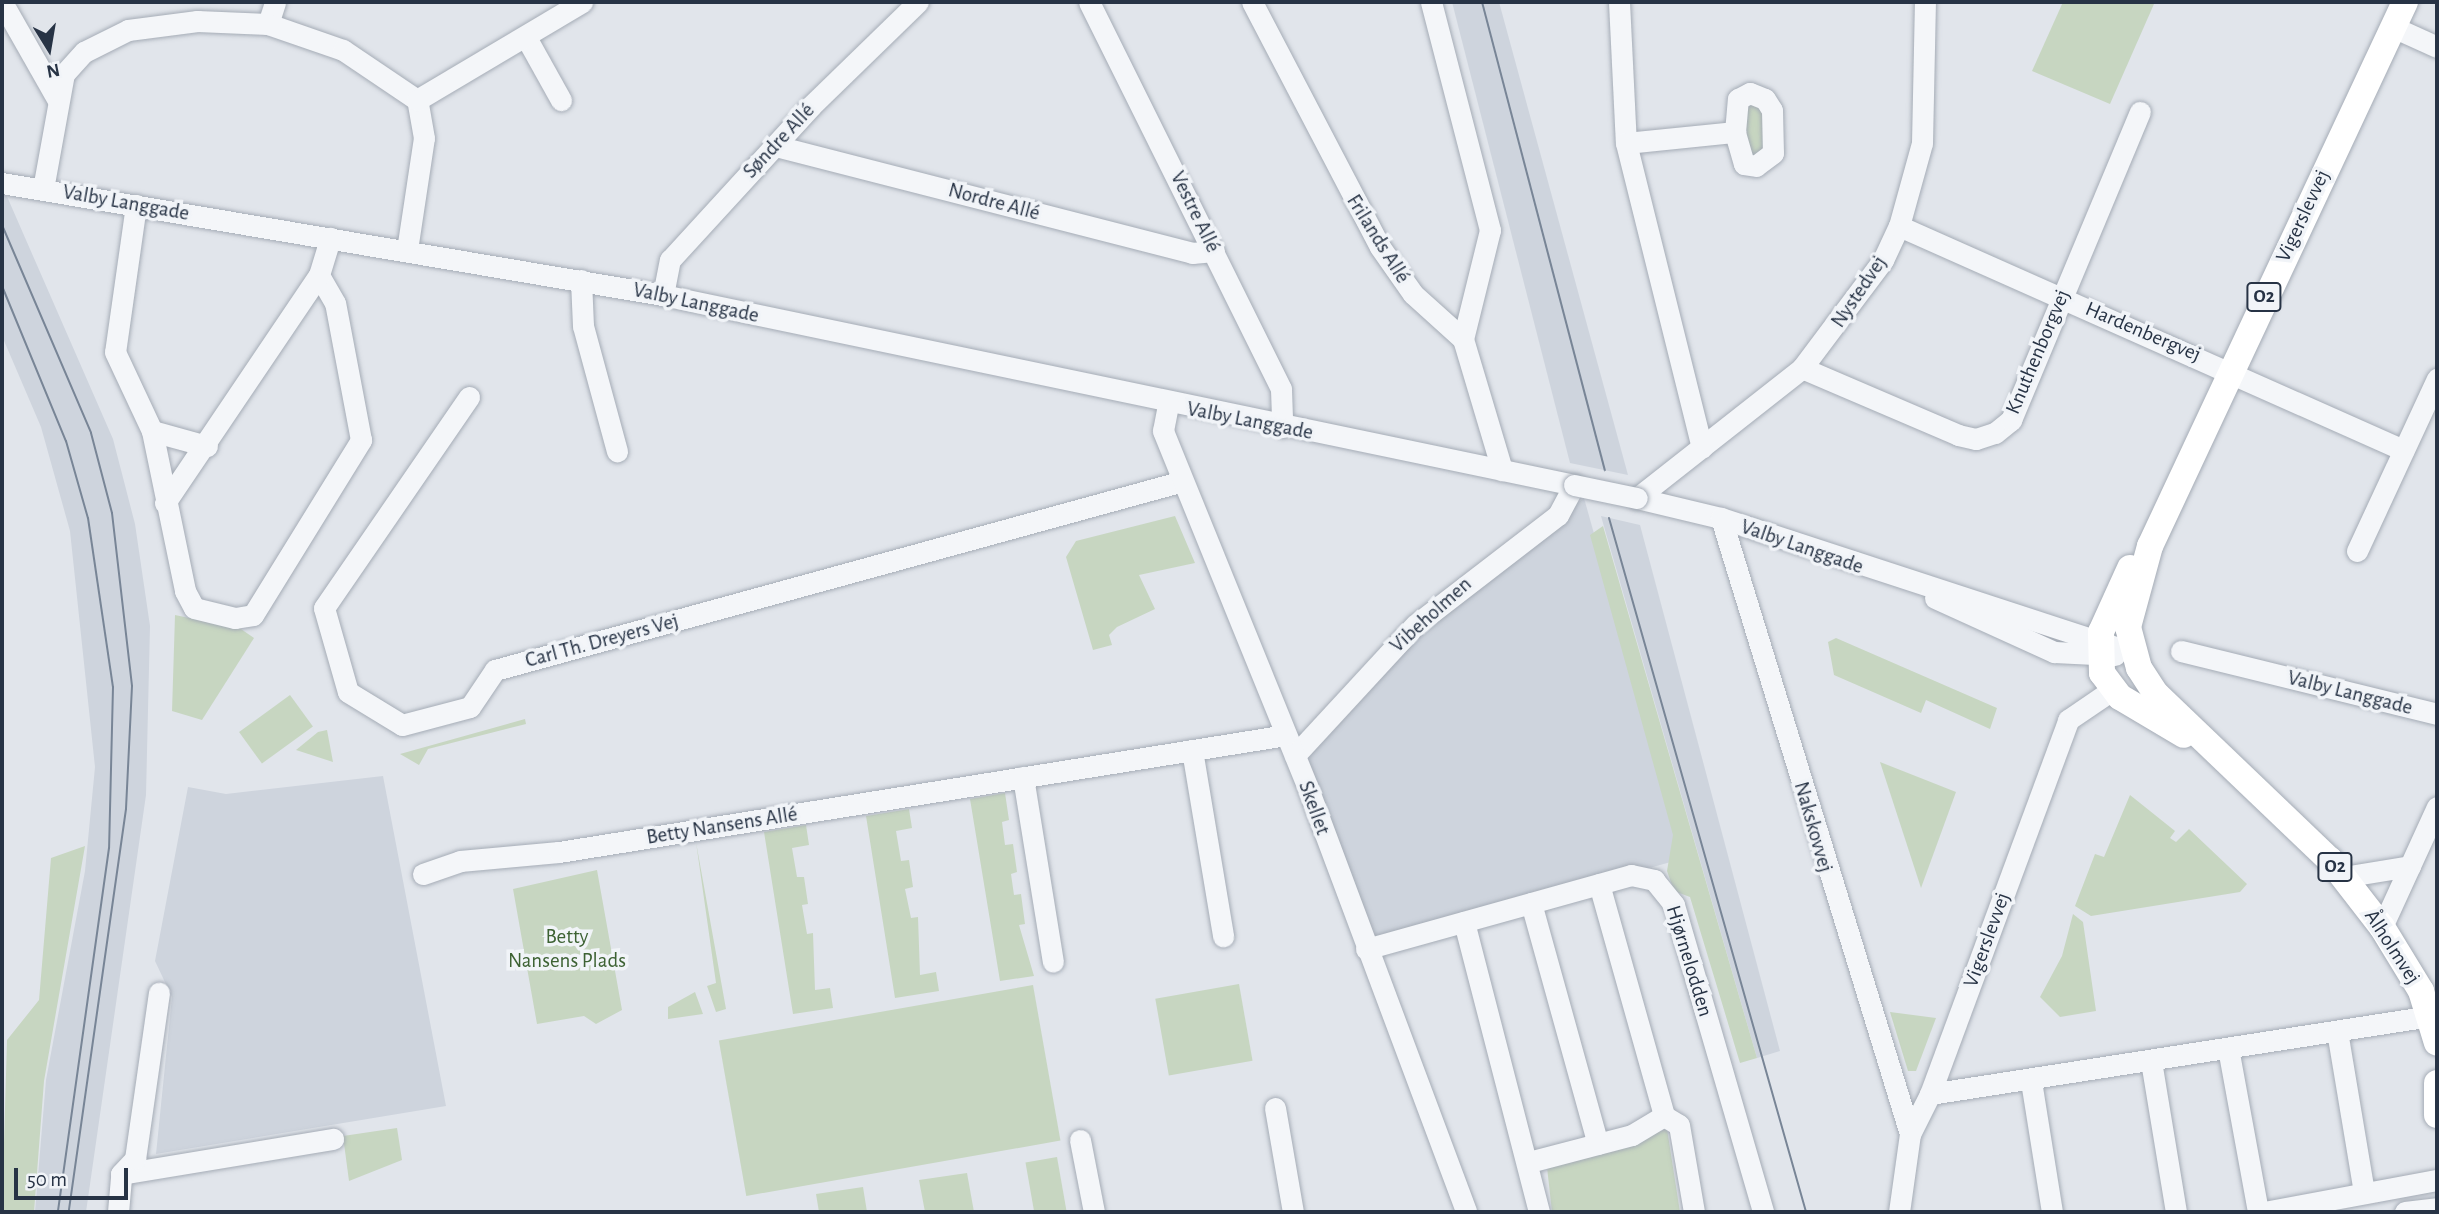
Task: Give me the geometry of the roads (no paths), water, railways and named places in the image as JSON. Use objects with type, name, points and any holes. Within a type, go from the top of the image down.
[{"type":"main road","name":"Vigerslevvej","points":[[2132,652],[2131,604],[2150,546],[2405,2]]},
{"type":"main road","name":"Vigerslevvej","points":[[2099,650],[2123,579],[2150,546]]},
{"type":"main road","points":[[2099,650],[2112,690]]},
{"type":"main road","name":"Ålholmvej","points":[[2132,652],[2156,694],[2206,746],[2273,802],[2343,877],[2382,927],[2434,1016],[2437,1043]]},
{"type":"main road","name":"Ålholmvej","points":[[2112,690],[2206,746]]},
{"type":"main road","points":[[2437,1083],[2437,1115]]},
{"type":"street","points":[[2,2],[57,99]]},
{"type":"street","points":[[268,24],[275,2]]},
{"type":"street","points":[[416,100],[527,39],[582,2]]},
{"type":"street","name":"Søndre Allé","points":[[663,295],[670,260],[776,146],[918,2]]},
{"type":"street","name":"Vestre Allé","points":[[1089,2],[1281,389],[1282,428]]},
{"type":"street","name":"Frilands Allé","points":[[1252,2],[1380,247],[1413,294],[1463,339]]},
{"type":"street","points":[[1431,2],[1490,229],[1463,339],[1502,470]]},
{"type":"street","points":[[1619,2],[1626,143],[1702,448]]},
{"type":"street","name":"Nystedvej","points":[[1637,498],[1801,368],[1835,329],[1899,226],[1926,110],[1925,2]]},
{"type":"street","points":[[43,189],[57,99],[64,74],[84,52],[128,30],[197,20],[268,24],[343,50],[416,100],[425,138],[407,250]]},
{"type":"street","points":[[2393,27],[2437,47]]},
{"type":"street","points":[[527,39],[561,100]]},
{"type":"street","name":"Knuthenborgvej","points":[[1801,368],[1976,439],[2011,420],[2140,112]]},
{"type":"street","points":[[1626,143],[1735,132]]},
{"type":"street","name":"Nordre Allé","points":[[776,146],[1192,253],[1214,251]]},
{"type":"street","name":"Valby Langgade","points":[[2,183],[663,295],[1168,405],[1637,498],[1721,518],[1912,585],[2046,649],[2132,652]]},
{"type":"street","points":[[136,205],[115,352],[152,431],[185,592],[194,608],[235,618],[253,615],[361,440],[335,303],[319,275]]},
{"type":"street","name":"Hardenbergvej","points":[[1899,226],[2234,370],[2403,450]]},
{"type":"street","points":[[165,503],[207,446],[319,275],[330,238]]},
{"type":"street","points":[[582,280],[583,326],[617,451]]},
{"type":"street","points":[[2357,551],[2436,385]]},
{"type":"street","name":"Carl Th. Dreyers Vej","points":[[469,397],[445,417],[324,608],[348,692],[402,725],[470,707],[495,670],[1183,481]]},
{"type":"street","name":"Skellet","points":[[1168,405],[1163,431],[1294,755],[1466,1212]]},
{"type":"street","points":[[152,431],[207,446]]},
{"type":"street","name":"Vibeholmen","points":[[1294,755],[1415,625],[1558,515],[1574,485]]},
{"type":"street","name":"Nakskovvej","points":[[1721,518],[1894,1100],[1910,1135]]},
{"type":"street","name":"Valby Langgade","points":[[2181,651],[2437,714]]},
{"type":"street","name":"Vigerslevvej","points":[[1899,1212],[1910,1135],[1930,1094],[2068,720],[2112,690]]},
{"type":"street","name":"Betty Nansens Allé","points":[[423,874],[460,861],[568,851],[1286,735]]},
{"type":"street","points":[[1192,750],[1223,936]]},
{"type":"street","points":[[1023,777],[1053,962]]},
{"type":"street","points":[[2382,927],[2437,807]]},
{"type":"street","points":[[2343,877],[2410,866]]},
{"type":"street","name":"Hjørnelodden","points":[[1366,949],[1600,884],[1644,875],[1674,905],[1763,1212]]},
{"type":"street","points":[[1600,884],[1664,1116],[1679,1125],[1694,1212]]},
{"type":"street","points":[[1531,903],[1598,1144]]},
{"type":"street","points":[[1464,922],[1530,1162],[1539,1212]]},
{"type":"street","points":[[118,1212],[121,1174],[135,1159],[159,993]]},
{"type":"street","points":[[1930,1094],[2031,1081],[2434,1016]]},
{"type":"street","points":[[2337,1031],[2364,1193]]},
{"type":"street","points":[[2228,1048],[2258,1212]]},
{"type":"street","points":[[2151,1061],[2176,1212]]},
{"type":"street","points":[[2031,1081],[2052,1212]]},
{"type":"street","points":[[1275,1108],[1293,1212]]},
{"type":"street","points":[[1530,1162],[1598,1144],[1664,1116]]},
{"type":"street","points":[[121,1174],[333,1139]]},
{"type":"street","points":[[1080,1140],[1094,1212]]},
{"type":"street","points":[[2264,1212],[2437,1180]]},
{"type":"street","points":[[2405,1212],[2437,1208]]},
{"type":"tram line","points":[[1482,2],[1605,470]]},
{"type":"tram line","points":[[2,225],[91,433],[112,513],[132,686],[126,809],[69,1212]]},
{"type":"tram line","points":[[2,286],[66,441],[88,518],[113,687],[109,848],[58,1212]]},
{"type":"tram line","points":[[1609,518],[1806,1212]]},
{"type":"park label","name":"Betty Nansens Plads","points":[[567,949]]}]
